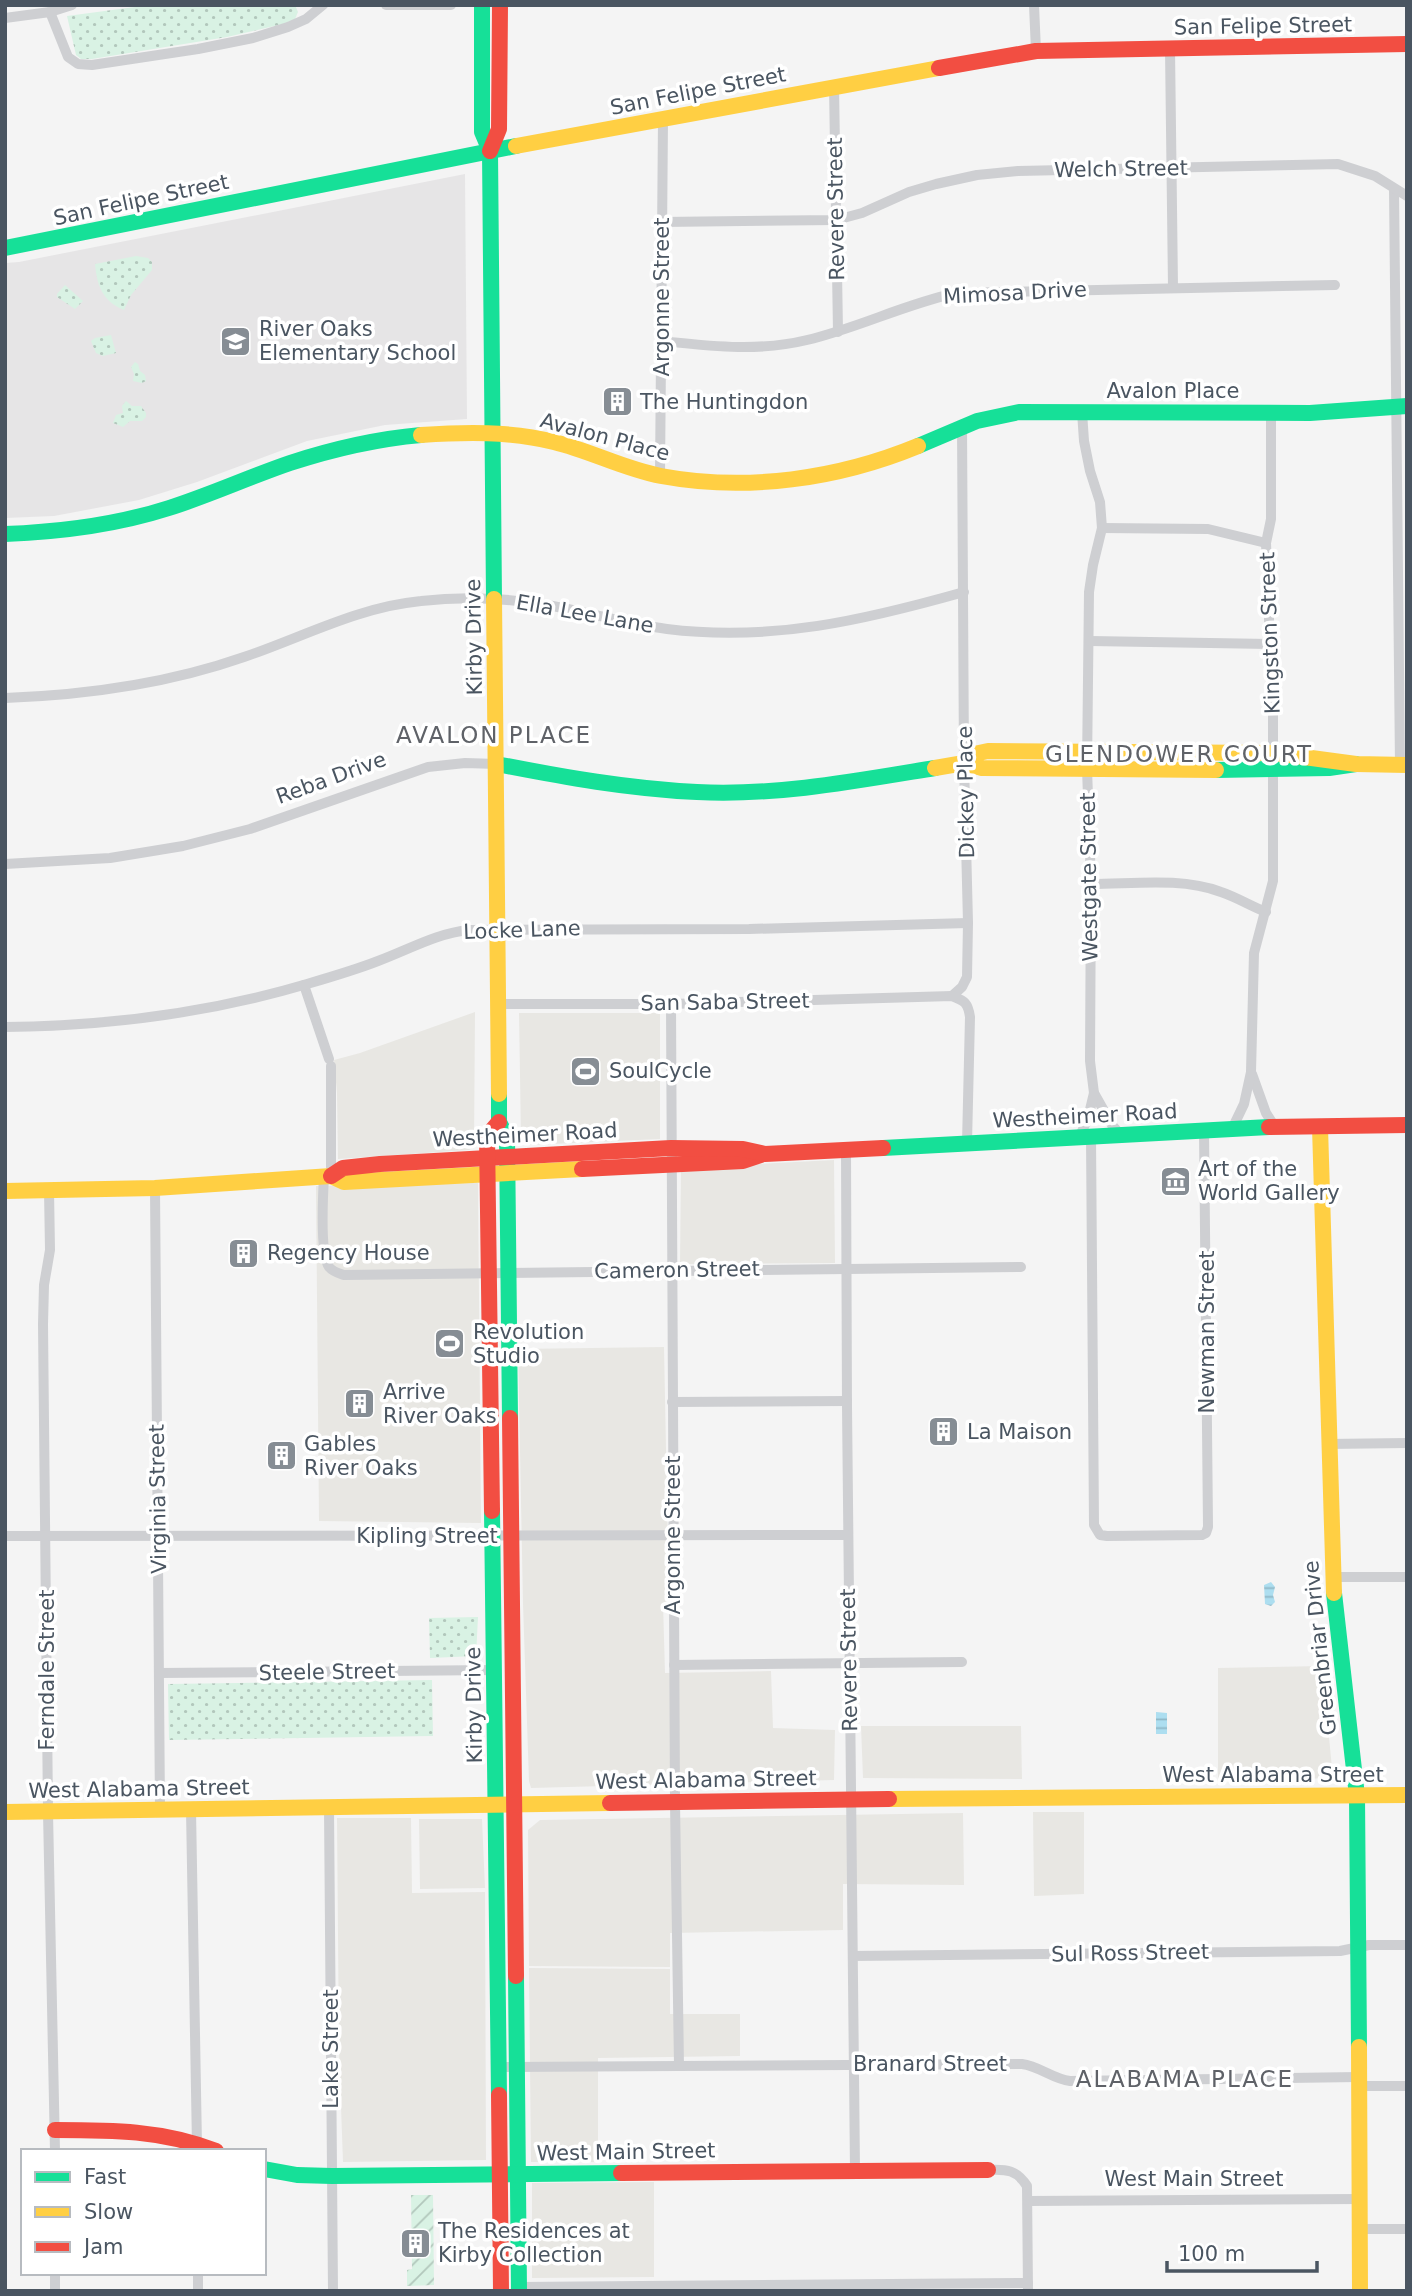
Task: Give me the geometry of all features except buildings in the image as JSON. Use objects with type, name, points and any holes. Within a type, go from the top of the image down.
[{"type":"street","points":[[5,18],[50,12],[72,5]]},
{"type":"street","points":[[50,12],[68,57],[78,64],[92,65],[198,50],[253,38],[306,19],[323,5]]},
{"type":"street","points":[[386,5],[452,5]]},
{"type":"street","name":"Kirby Drive","points":[[482,5],[482,132],[490,151],[499,1122],[507,1138],[519,2289]]},
{"type":"street","name":"Kirby Drive","points":[[490,151],[499,129],[500,5]]},
{"type":"street","points":[[1034,5],[1035,51]]},
{"type":"street","name":"San Felipe Street","points":[[5,248],[490,151],[1035,51],[1407,44]]},
{"type":"street","points":[[1170,49],[1173,287]]},
{"type":"street","name":"Revere Street","points":[[834,86],[838,332]]},
{"type":"street","name":"Argonne Street","points":[[660,476],[663,119]]},
{"type":"street","name":"Welch Street","points":[[662,222],[836,220],[862,213],[909,192],[976,176],[1018,171],[1338,164],[1375,176],[1407,195]]},
{"type":"street","points":[[1356,764],[1404,765],[1402,406],[1394,189]]},
{"type":"street","name":"Mimosa Drive","points":[[661,341],[765,347],[805,341],[929,299],[956,293],[1335,285]]},
{"type":"street","name":"Avalon Place","points":[[5,534],[68,531],[113,524],[193,500],[289,463],[366,443],[403,437],[492,433],[514,435],[556,442],[660,476],[760,482],[812,476],[868,465],[962,425],[996,415],[1019,412],[1310,413],[1402,406]]},
{"type":"street","name":"Westgate Street","points":[[1082,412],[1084,441],[1100,502],[1102,528],[1089,592],[1087,750],[1091,884],[1090,1061],[1094,1093],[1085,1138],[1094,1525],[1100,1535],[1107,1536],[1206,1533]]},
{"type":"street","name":"Kingston Street","points":[[1251,1072],[1254,953],[1273,881],[1273,663],[1266,542],[1271,519],[1271,412]]},
{"type":"street","name":"Dickey Place","points":[[952,996],[962,987],[967,977],[968,923],[962,425]]},
{"type":"street","points":[[1102,528],[1208,528],[1266,542]]},
{"type":"street","name":"Ella Lee Lane","points":[[5,698],[92,692],[172,678],[246,657],[329,624],[382,608],[420,601],[494,598],[545,605],[667,629],[761,632],[834,625],[876,617],[964,592]]},
{"type":"street","points":[[1090,641],[1270,644]]},
{"type":"street","name":"Reba Drive","points":[[964,763],[974,754],[988,751],[1087,750],[1274,753],[1356,764]]},
{"type":"street","name":"Reba Drive","points":[[5,864],[110,858],[183,846],[250,830],[428,767],[465,763],[497,764],[584,781],[698,792],[828,786],[877,780],[964,763],[982,768],[1273,770],[1356,764]]},
{"type":"street","points":[[1091,884],[1174,883],[1203,887],[1266,912]]},
{"type":"street","name":"Locke Lane","points":[[5,1027],[114,1022],[226,1005],[304,985],[376,962],[455,932],[497,928],[749,929],[968,923]]},
{"type":"street","points":[[304,985],[330,1063],[327,1176]]},
{"type":"street","points":[[952,996],[964,1000],[968,1005],[970,1017],[967,1143]]},
{"type":"street","name":"San Saba Street","points":[[499,1004],[671,1004],[952,996]]},
{"type":"street","name":"Argonne Street","points":[[671,1004],[675,1802],[680,2066]]},
{"type":"street","points":[[1251,1072],[1266,1113],[1275,1127]]},
{"type":"street","points":[[1232,1129],[1244,1104],[1251,1072]]},
{"type":"street","name":"Westgate Street","points":[[1094,1093],[1112,1125],[1121,1135]]},
{"type":"street","name":"Kirby Drive","points":[[499,1122],[488,1136],[488,1166],[500,2291]]},
{"type":"street","name":"Westheimer Road","points":[[5,1191],[155,1188],[327,1176],[344,1182],[488,1166],[671,1156],[743,1161],[765,1154],[1204,1130],[1407,1125]]},
{"type":"street","name":"Greenbriar Drive","points":[[1320,1127],[1332,1577],[1357,1796],[1360,2291]]},
{"type":"street","name":"Newman Street","points":[[1204,1130],[1206,1533]]},
{"type":"street","name":"Revere Street","points":[[846,1150],[855,2171]]},
{"type":"street","name":"Cameron Street","points":[[327,1176],[324,1246],[328,1266],[334,1272],[344,1275],[1021,1267]]},
{"type":"street","name":"Virginia Street","points":[[155,1188],[160,1810]]},
{"type":"street","name":"Ferndale Street","points":[[49,1190],[50,1251],[44,1285],[43,1324],[55,2149]]},
{"type":"street","points":[[673,1402],[847,1401]]},
{"type":"street","points":[[1327,1444],[1407,1443]]},
{"type":"street","name":"Kipling Street","points":[[5,1536],[848,1535]]},
{"type":"street","points":[[1332,1577],[1407,1577]]},
{"type":"street","points":[[674,1665],[962,1662]]},
{"type":"street","points":[[494,1670],[502,1678],[512,1697]]},
{"type":"street","name":"Steele Street","points":[[159,1674],[494,1670]]},
{"type":"street","name":"West Alabama Street","points":[[5,1812],[851,1799],[1407,1796]]},
{"type":"street","name":"Lake Street","points":[[328,1808],[333,2291]]},
{"type":"street","points":[[55,2130],[135,2130],[168,2134],[197,2146],[191,1810]]},
{"type":"street","name":"Sul Ross Street","points":[[853,1956],[1340,1951],[1368,1945],[1407,1945]]},
{"type":"street","points":[[497,1958],[515,1958]]},
{"type":"street","name":"Branard Street","points":[[498,2067],[1022,2064],[1070,2081],[1359,2081],[1407,2086]]},
{"type":"street","name":"West Main Street","points":[[266,2169],[297,2175],[332,2176],[988,2170]]},
{"type":"street","points":[[519,2289],[1028,2287],[1027,2186],[1020,2175],[1004,2169],[988,2170]]},
{"type":"street","name":"West Main Street","points":[[1028,2201],[1360,2199]]},
{"type":"street","points":[[1360,2229],[1407,2229]]},
{"type":"shaded area","name":"River Oaks Elementary School","points":[[465,174],[467,419],[385,425],[307,441],[197,482],[139,500],[54,516],[5,518],[5,263]]},
{"type":"shaded area","points":[[475,1012],[474,1147],[469,1150],[338,1159],[334,1060]]},
{"type":"shaded area","points":[[519,1013],[660,1013],[660,1139],[530,1145],[521,1138]]},
{"type":"shaded area","points":[[834,1160],[835,1263],[680,1264],[681,1168]]},
{"type":"shaded area","points":[[478,1183],[481,1523],[319,1521],[316,1186]]},
{"type":"shaded area","points":[[664,1347],[669,1602],[663,1603],[665,1673],[771,1671],[773,1728],[835,1730],[834,1780],[531,1788],[523,1604],[518,1349]]},
{"type":"shaded area","points":[[1322,1666],[1333,1778],[1218,1781],[1218,1668]]},
{"type":"shaded area","points":[[861,1726],[1021,1726],[1022,1779],[863,1778]]},
{"type":"shaded area","points":[[1033,1812],[1084,1812],[1084,1894],[1034,1896]]},
{"type":"shaded area","points":[[963,1813],[964,1885],[843,1884],[843,1930],[670,1933],[670,1967],[529,1966],[528,1830],[540,1820]]},
{"type":"shaded area","points":[[337,1818],[411,1818],[412,1893],[485,1892],[486,2160],[343,2162]]},
{"type":"shaded area","points":[[419,1819],[482,1819],[485,1888],[420,1889]]},
{"type":"shaded area","points":[[529,1968],[670,1969],[670,2014],[740,2014],[740,2056],[598,2058],[598,2162],[531,2162]]},
{"type":"shaded area","points":[[654,2182],[654,2277],[532,2278],[532,2183]]},
{"type":"green space","points":[[150,5],[295,5],[298,12],[295,19],[283,24],[227,37],[92,59],[81,59],[76,55],[67,16]]},
{"type":"green space","points":[[136,256],[148,258],[152,262],[152,270],[131,295],[124,310],[110,302],[102,292],[95,264]]},
{"type":"green space","points":[[65,285],[83,301],[75,309],[57,297]]},
{"type":"green space","points":[[111,335],[116,353],[103,356],[96,353],[91,341]]},
{"type":"green space","points":[[135,362],[145,375],[146,381],[142,383],[133,381],[131,367]]},
{"type":"green space","points":[[126,401],[132,406],[141,406],[146,417],[142,421],[130,421],[123,427],[113,423],[116,415],[123,413],[122,406]]},
{"type":"green space","points":[[478,1617],[476,1656],[430,1658],[429,1618]]},
{"type":"green space","points":[[432,1680],[433,1736],[169,1740],[168,1684]]},
{"type":"green space","points":[[411,2195],[433,2195],[434,2285],[407,2286],[407,2270],[412,2269]]},
{"type":"water","points":[[1271,1582],[1275,1587],[1275,1602],[1271,1606],[1265,1604],[1264,1585]]},
{"type":"water","points":[[1156,1712],[1167,1713],[1167,1734],[1156,1734]]},
{"type":"traffic: fast","points":[[482,5],[482,132],[490,151],[494,599]]},
{"type":"traffic: fast","points":[[5,248],[516,146]]},
{"type":"traffic: fast","points":[[918,446],[977,421],[1019,412],[1310,413],[1407,406]]},
{"type":"traffic: fast","points":[[5,534],[68,529],[129,519],[184,503],[322,453],[421,435]]},
{"type":"traffic: fast","points":[[497,764],[622,785],[727,793],[816,786],[935,768]]},
{"type":"traffic: fast","points":[[1216,770],[1329,768],[1356,764]]},
{"type":"traffic: fast","points":[[499,1094],[499,1122],[507,1138],[510,1418]]},
{"type":"traffic: fast","points":[[883,1148],[1269,1127]]},
{"type":"traffic: fast","points":[[492,1511],[499,2095]]},
{"type":"traffic: fast","points":[[1334,1593],[1357,1796],[1359,2047]]},
{"type":"traffic: fast","points":[[516,1976],[519,2291]]},
{"type":"traffic: fast","points":[[266,2169],[297,2175],[332,2176],[621,2173]]},
{"type":"traffic: slow","points":[[516,146],[939,68]]},
{"type":"traffic: slow","points":[[421,435],[488,433],[538,438],[647,473],[693,481],[726,483],[824,474],[856,467],[918,446]]},
{"type":"traffic: slow","points":[[494,599],[499,1094]]},
{"type":"traffic: slow","points":[[964,763],[974,754],[988,751],[1274,753],[1356,764],[1407,765]]},
{"type":"traffic: slow","points":[[935,768],[964,763],[982,768],[1216,770]]},
{"type":"traffic: slow","points":[[1320,1127],[1334,1593]]},
{"type":"traffic: slow","points":[[5,1191],[155,1188],[331,1176],[344,1182],[582,1169]]},
{"type":"traffic: slow","points":[[889,1799],[1407,1795]]},
{"type":"traffic: slow","points":[[5,1812],[610,1803]]},
{"type":"traffic: slow","points":[[1359,2047],[1360,2291]]},
{"type":"traffic: jam","points":[[490,151],[499,129],[500,5]]},
{"type":"traffic: jam","points":[[939,68],[1036,51],[1407,44]]},
{"type":"traffic: jam","points":[[492,1511],[487,1136],[499,1122]]},
{"type":"traffic: jam","points":[[1269,1127],[1407,1125]]},
{"type":"traffic: jam","points":[[331,1176],[343,1168],[380,1164],[671,1148],[743,1149],[765,1154],[883,1148]]},
{"type":"traffic: jam","points":[[582,1169],[743,1161],[761,1155]]},
{"type":"traffic: jam","points":[[510,1418],[516,1976]]},
{"type":"traffic: jam","points":[[610,1803],[889,1799]]},
{"type":"traffic: jam","points":[[499,2095],[501,2291]]},
{"type":"traffic: jam","points":[[55,2130],[157,2135],[210,2149]]},
{"type":"traffic: jam","points":[[621,2173],[988,2170]]},
{"type":"place","name":"River Oaks Elementary School","points":[[236,341]]},
{"type":"place","name":"The Huntingdon","points":[[617,402]]},
{"type":"place","name":"SoulCycle","points":[[586,1071]]},
{"type":"place","name":"Art of the World Gallery","points":[[1175,1181]]},
{"type":"place","name":"Regency House","points":[[244,1253]]},
{"type":"place","name":"Revolution Studio","points":[[450,1344]]},
{"type":"place","name":"Arrive River Oaks","points":[[360,1404]]},
{"type":"place","name":"La Maison","points":[[944,1432]]},
{"type":"place","name":"Gables River Oaks","points":[[281,1456]]},
{"type":"place","name":"The Residences at Kirby Collection","points":[[415,2243]]},
{"type":"district","name":"AVALON PLACE","points":[[494,735]]},
{"type":"district","name":"GLENDOWER COURT","points":[[1179,754]]},
{"type":"district","name":"ALABAMA PLACE","points":[[1185,2079]]}]
